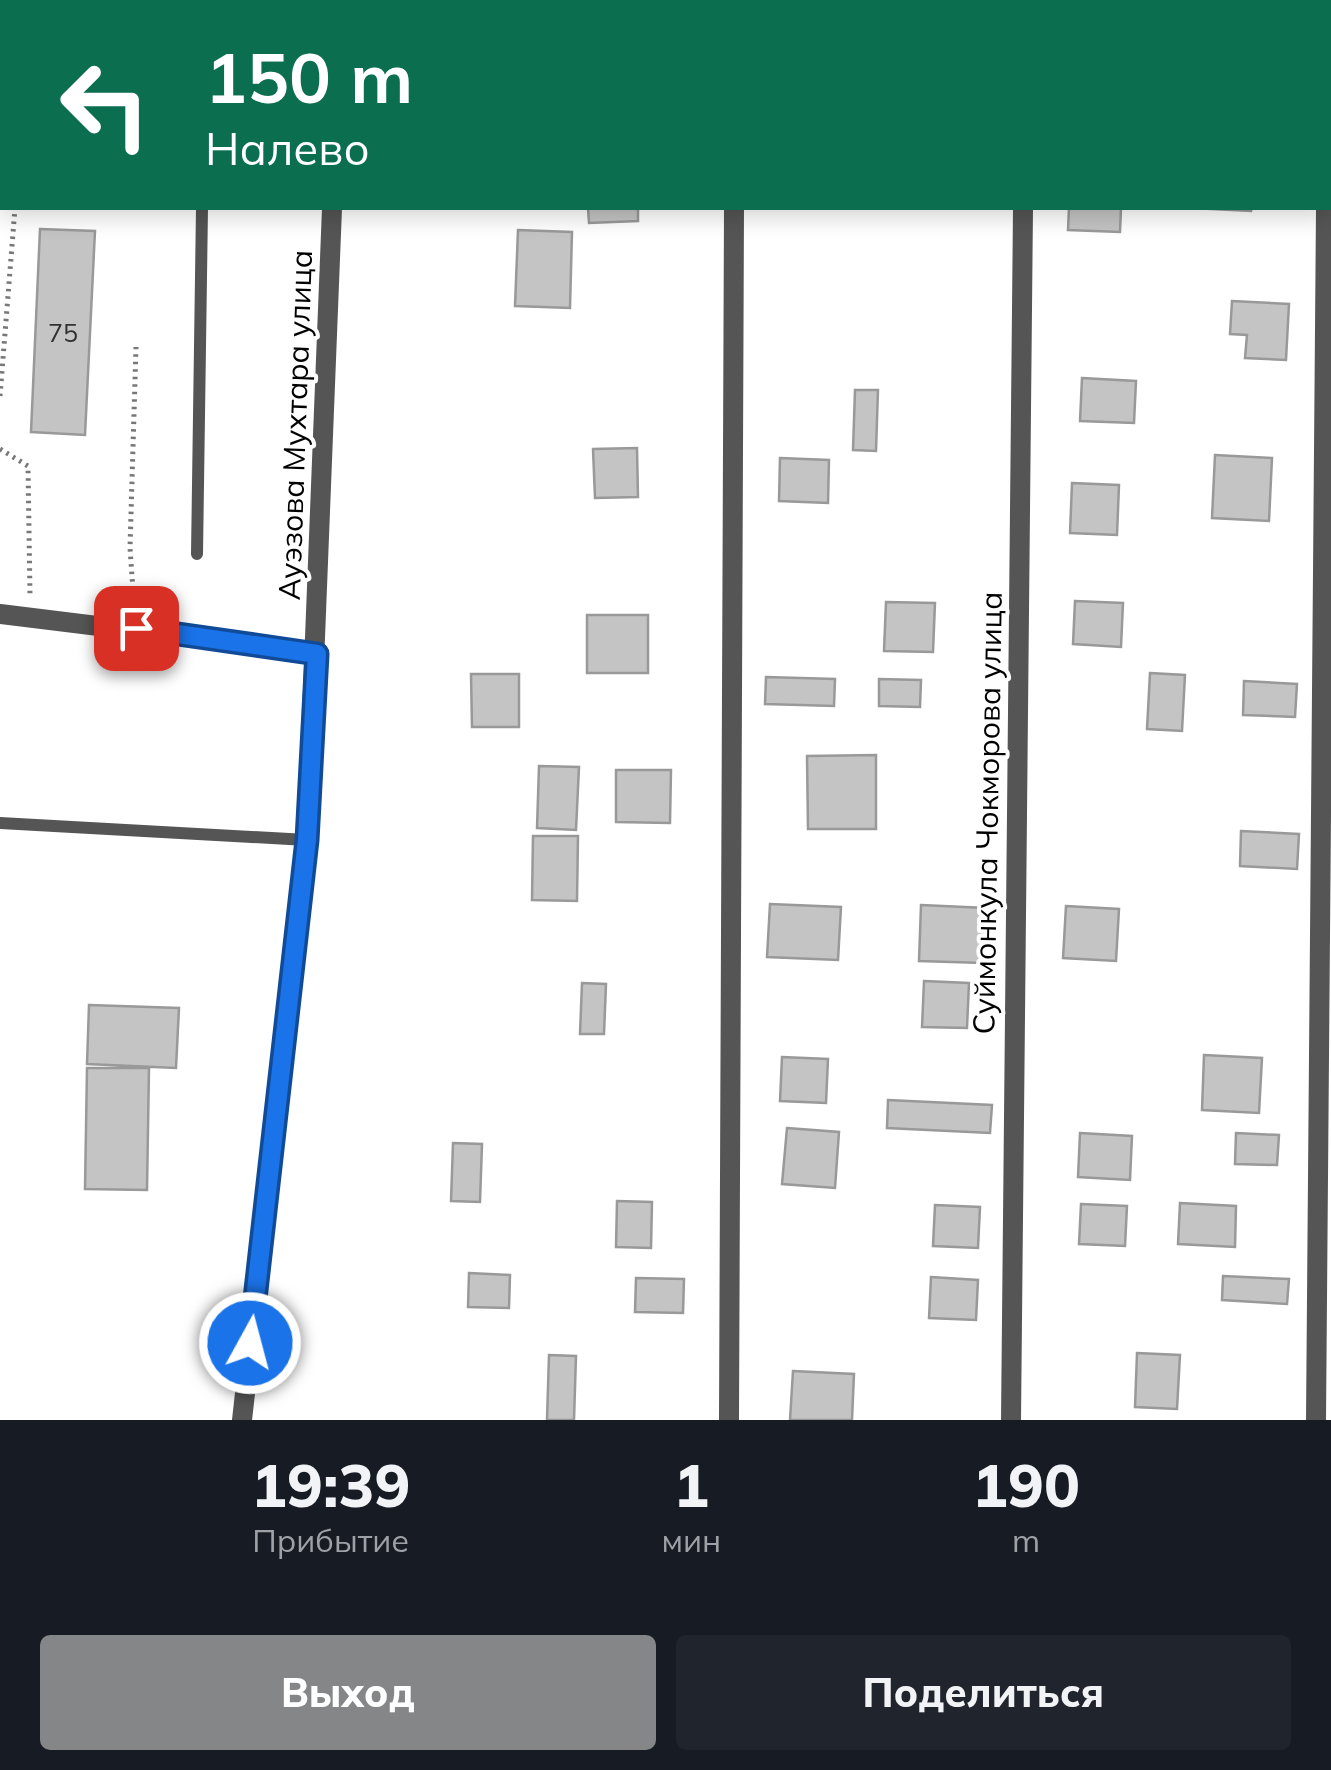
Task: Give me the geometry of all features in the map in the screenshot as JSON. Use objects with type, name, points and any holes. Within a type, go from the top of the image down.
[{"type":"street","name":"Ауэзова Мухтара улица","points":[[242,1420],[307,840],[332,210]]},
{"type":"street","points":[[728,1420],[734,210]]},
{"type":"street","name":"Суймонкула Чокморова улица","points":[[1011,1420],[1023,210]]},
{"type":"street","points":[[1316,1420],[1326,210]]},
{"type":"street","points":[[0,614],[136,628],[317,654]]},
{"type":"lane","points":[[197,554],[202,210]]},
{"type":"lane","points":[[0,823],[307,840]]},
{"type":"path","points":[[0,396],[16,210]]},
{"type":"path","points":[[136,347],[130,548],[136,628]]},
{"type":"path","points":[[0,449],[28,466],[30,618]]},
{"type":"building","points":[[588,210],[638,210],[638,221],[589,223]]},
{"type":"building","points":[[1069,210],[1121,210],[1120,232],[1068,230]]},
{"type":"building","points":[[40,229],[95,231],[85,435],[31,432]]},
{"type":"building","points":[[518,230],[572,232],[570,308],[515,306]]},
{"type":"building","points":[[1232,301],[1289,304],[1286,360],[1245,358],[1247,335],[1230,334]]},
{"type":"building","points":[[1082,378],[1136,381],[1134,423],[1080,421]]},
{"type":"building","points":[[855,390],[878,390],[876,451],[853,450]]},
{"type":"building","points":[[637,448],[638,497],[595,498],[593,449]]},
{"type":"building","points":[[1215,455],[1272,458],[1269,521],[1212,518]]},
{"type":"building","points":[[780,458],[829,460],[828,503],[779,501]]},
{"type":"building","points":[[1072,483],[1119,485],[1117,535],[1070,533]]},
{"type":"building","points":[[1075,601],[1123,603],[1121,647],[1073,644]]},
{"type":"building","points":[[886,602],[935,603],[933,652],[884,651]]},
{"type":"building","points":[[587,615],[648,615],[648,673],[587,673]]},
{"type":"building","points":[[1150,673],[1185,675],[1182,731],[1147,729]]},
{"type":"building","points":[[471,674],[519,674],[519,727],[472,727]]},
{"type":"building","points":[[766,677],[835,679],[834,706],[765,704]]},
{"type":"building","points":[[879,679],[921,680],[920,707],[879,706]]},
{"type":"building","points":[[1244,681],[1297,684],[1295,717],[1243,715]]},
{"type":"building","points":[[876,755],[876,829],[808,829],[807,756]]},
{"type":"building","points":[[539,766],[579,767],[576,830],[537,828]]},
{"type":"building","points":[[616,770],[671,770],[670,823],[616,822]]},
{"type":"building","points":[[1241,831],[1299,834],[1297,869],[1240,866]]},
{"type":"building","points":[[533,836],[578,836],[577,901],[532,900]]},
{"type":"building","points":[[770,904],[841,907],[838,960],[767,957]]},
{"type":"building","points":[[921,905],[986,908],[983,963],[919,961]]},
{"type":"building","points":[[1066,906],[1119,909],[1116,961],[1063,958]]},
{"type":"building","points":[[924,981],[969,983],[967,1028],[922,1027]]},
{"type":"building","points":[[582,983],[606,984],[604,1034],[580,1034]]},
{"type":"building","points":[[89,1005],[179,1008],[176,1068],[87,1064]]},
{"type":"building","points":[[1204,1055],[1262,1058],[1259,1113],[1202,1110]]},
{"type":"building","points":[[782,1057],[828,1059],[826,1103],[780,1101]]},
{"type":"building","points":[[87,1068],[149,1068],[147,1190],[85,1189]]},
{"type":"building","points":[[888,1100],[992,1105],[990,1133],[887,1128]]},
{"type":"building","points":[[787,1128],[839,1132],[835,1188],[782,1184]]},
{"type":"building","points":[[1080,1133],[1132,1136],[1130,1180],[1078,1177]]},
{"type":"building","points":[[1236,1133],[1279,1135],[1277,1165],[1235,1164]]},
{"type":"building","points":[[453,1143],[482,1144],[480,1202],[451,1201]]},
{"type":"building","points":[[617,1201],[652,1202],[651,1248],[616,1247]]},
{"type":"building","points":[[1180,1203],[1236,1206],[1235,1247],[1178,1244]]},
{"type":"building","points":[[1081,1204],[1127,1206],[1125,1246],[1079,1244]]},
{"type":"building","points":[[935,1205],[980,1207],[978,1248],[933,1246]]},
{"type":"building","points":[[469,1273],[510,1275],[509,1308],[468,1307]]},
{"type":"building","points":[[1223,1276],[1289,1279],[1287,1304],[1222,1300]]},
{"type":"building","points":[[931,1277],[978,1280],[976,1320],[929,1318]]},
{"type":"building","points":[[636,1278],[684,1279],[683,1313],[635,1312]]},
{"type":"building","points":[[1137,1353],[1180,1355],[1177,1409],[1135,1407]]},
{"type":"building","points":[[549,1355],[576,1356],[574,1420],[547,1420]]},
{"type":"building","points":[[793,1371],[854,1374],[852,1420],[790,1420]]},
{"type":"route","points":[[136,628],[317,654],[307,840],[250,1343]]}]
